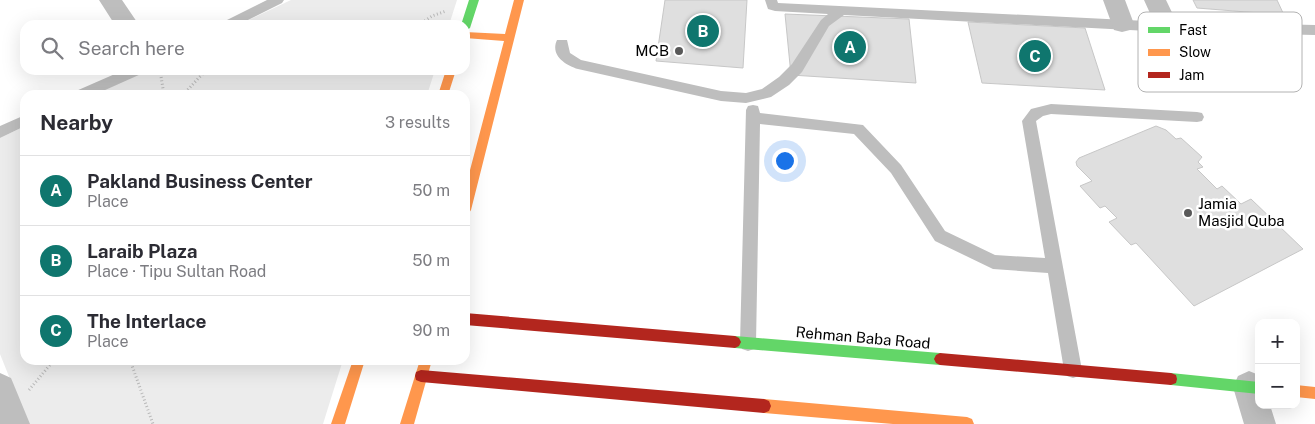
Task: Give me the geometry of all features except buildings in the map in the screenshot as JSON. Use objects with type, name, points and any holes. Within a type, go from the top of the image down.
[{"type":"street","points":[[110,0],[123,20]]},
{"type":"street","points":[[468,20],[474,0]]},
{"type":"street","points":[[470,190],[519,0]]},
{"type":"street","points":[[1114,0],[1122,24]]},
{"type":"street","points":[[1156,0],[1161,12]]},
{"type":"street","points":[[470,35],[508,38]]},
{"type":"street","points":[[446,90],[450,75]]},
{"type":"street","name":"Rehman Baba Road","points":[[470,319],[1254,387]]},
{"type":"street","points":[[338,424],[357,365]]},
{"type":"street","points":[[407,424],[424,365]]},
{"type":"street","points":[[421,376],[967,424]]},
{"type":"street","points":[[1254,387],[1260,424]]},
{"type":"street","points":[[13,390],[14,424]]},
{"type":"street","points":[[1300,391],[1315,393]]},
{"type":"lane","points":[[237,20],[278,0]]},
{"type":"lane","points":[[771,0],[772,6],[775,7],[1138,25]]},
{"type":"lane","points":[[944,0],[947,15]]},
{"type":"lane","points":[[562,43],[564,56],[578,64],[721,96],[746,98],[766,93],[784,82],[797,68],[825,22],[842,10]]},
{"type":"lane","points":[[1302,30],[1315,30]]},
{"type":"lane","points":[[92,90],[125,75]]},
{"type":"lane","points":[[748,343],[754,96]]},
{"type":"lane","points":[[1074,370],[1030,130],[1029,121],[1032,114],[1041,110],[1051,109],[1197,118]]},
{"type":"lane","points":[[753,118],[858,129],[896,169],[940,236],[993,262],[1055,266]]},
{"type":"lane","points":[[0,132],[20,122]]},
{"type":"path","points":[[427,20],[449,10]]},
{"type":"path","points":[[161,75],[163,90]]},
{"type":"path","points":[[188,90],[201,75]]},
{"type":"path","points":[[13,390],[47,365]]},
{"type":"path","points":[[132,365],[153,424]]},
{"type":"shaded area","points":[[291,0],[457,0],[451,20],[249,20]]},
{"type":"shaded area","points":[[133,75],[433,75],[429,90],[102,90]]},
{"type":"shaded area","points":[[20,128],[20,365],[341,365],[323,424],[28,424],[0,354],[0,138]]},
{"type":"traffic: fast","points":[[468,20],[474,0]]},
{"type":"traffic: fast","points":[[735,342],[940,359]]},
{"type":"traffic: fast","points":[[1171,379],[1255,388]]},
{"type":"traffic: slow","points":[[470,191],[519,0]]},
{"type":"traffic: slow","points":[[470,35],[508,38]]},
{"type":"traffic: slow","points":[[445,90],[449,75]]},
{"type":"traffic: slow","points":[[338,424],[357,365]]},
{"type":"traffic: slow","points":[[407,424],[425,365]]},
{"type":"traffic: slow","points":[[1300,391],[1315,393]]},
{"type":"traffic: slow","points":[[764,406],[967,424]]},
{"type":"traffic: jam","points":[[470,319],[735,342]]},
{"type":"traffic: jam","points":[[940,359],[1171,379]]},
{"type":"traffic: jam","points":[[421,376],[764,406]]},
{"type":"place","name":"Laraib Plaza","points":[[703,31]]},
{"type":"place","name":"Pakland Business Center","points":[[850,47]]},
{"type":"place","name":"MCB","points":[[679,51]]},
{"type":"place","name":"The Interlace","points":[[1035,56]]},
{"type":"place","name":"Jamia Masjid Quba","points":[[1188,213]]}]
